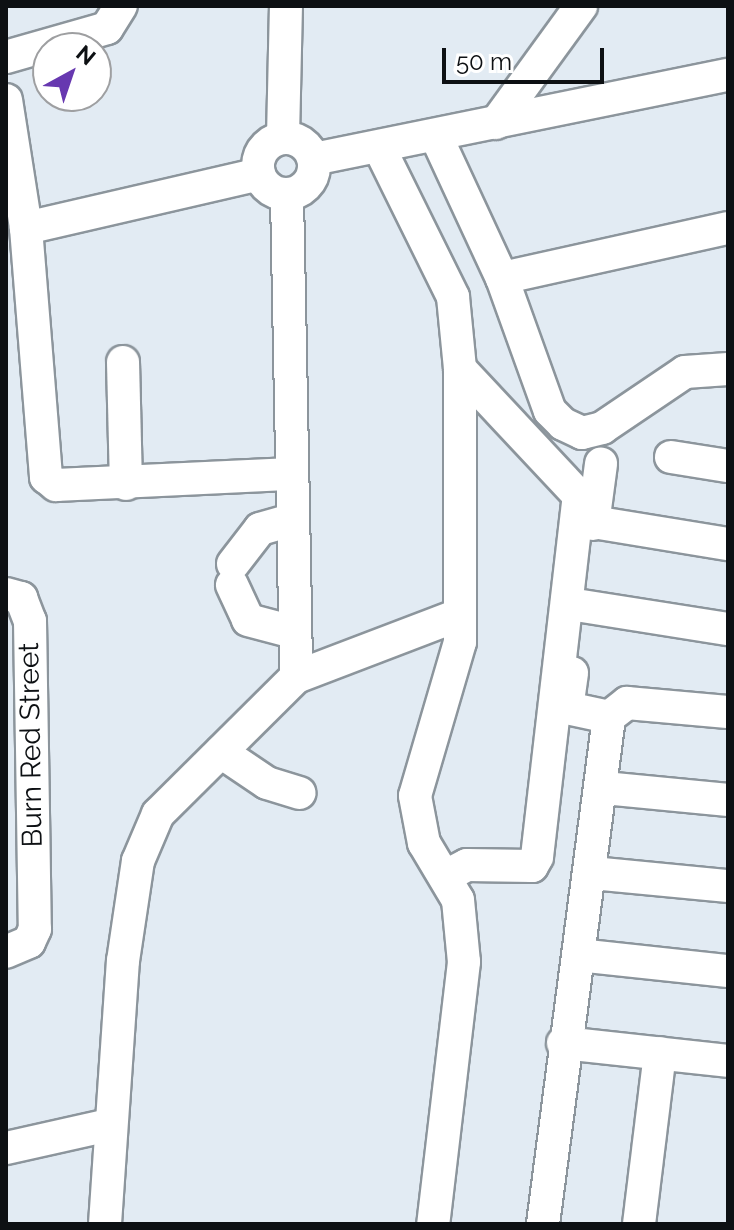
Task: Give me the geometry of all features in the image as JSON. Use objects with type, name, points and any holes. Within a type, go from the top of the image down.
[{"type":"street","points":[[6,57],[107,28],[121,6]]},
{"type":"street","points":[[496,123],[581,6]]},
{"type":"street","points":[[287,195],[270,189],[259,174],[260,154],[283,137],[292,7]]},
{"type":"street","points":[[314,159],[380,149],[728,75]]},
{"type":"street","points":[[6,100],[26,228],[41,465],[56,485],[292,474]]},
{"type":"street","points":[[436,136],[502,278],[550,411],[582,433],[622,418],[685,372],[728,369]]},
{"type":"street","points":[[283,137],[303,142],[314,159],[312,179],[287,195]]},
{"type":"street","points":[[380,149],[453,297],[460,369],[460,642],[415,796],[424,843],[448,875],[464,962],[433,1224]]},
{"type":"street","points":[[26,228],[259,174]]},
{"type":"street","points":[[287,195],[296,677]]},
{"type":"street","points":[[502,278],[728,228]]},
{"type":"street","points":[[123,362],[126,484]]},
{"type":"street","points":[[448,875],[467,865],[532,866],[537,857],[579,496],[460,369]]},
{"type":"street","points":[[671,457],[728,466]]},
{"type":"street","points":[[601,464],[567,708],[609,717]]},
{"type":"street","points":[[292,520],[260,529],[232,574],[248,620],[293,632]]},
{"type":"street","points":[[593,522],[728,544]]},
{"type":"street","name":"Burn Red Street","points":[[14,596],[30,621],[16,695],[20,820],[17,947]]},
{"type":"street","points":[[582,606],[728,629]]},
{"type":"street","points":[[105,1224],[109,1125],[123,961],[144,838],[184,782],[221,752],[296,677],[458,615]]},
{"type":"street","points":[[543,1224],[563,1043],[604,788],[609,717],[627,703],[728,712]]},
{"type":"street","points":[[221,752],[267,783],[299,793]]},
{"type":"street","points":[[604,788],[728,800]]},
{"type":"street","points":[[592,873],[728,886]]},
{"type":"street","points":[[578,955],[728,971]]},
{"type":"street","points":[[563,1043],[728,1061]]},
{"type":"street","points":[[639,1224],[660,1053]]},
{"type":"street","points":[[6,1148],[109,1125]]}]
